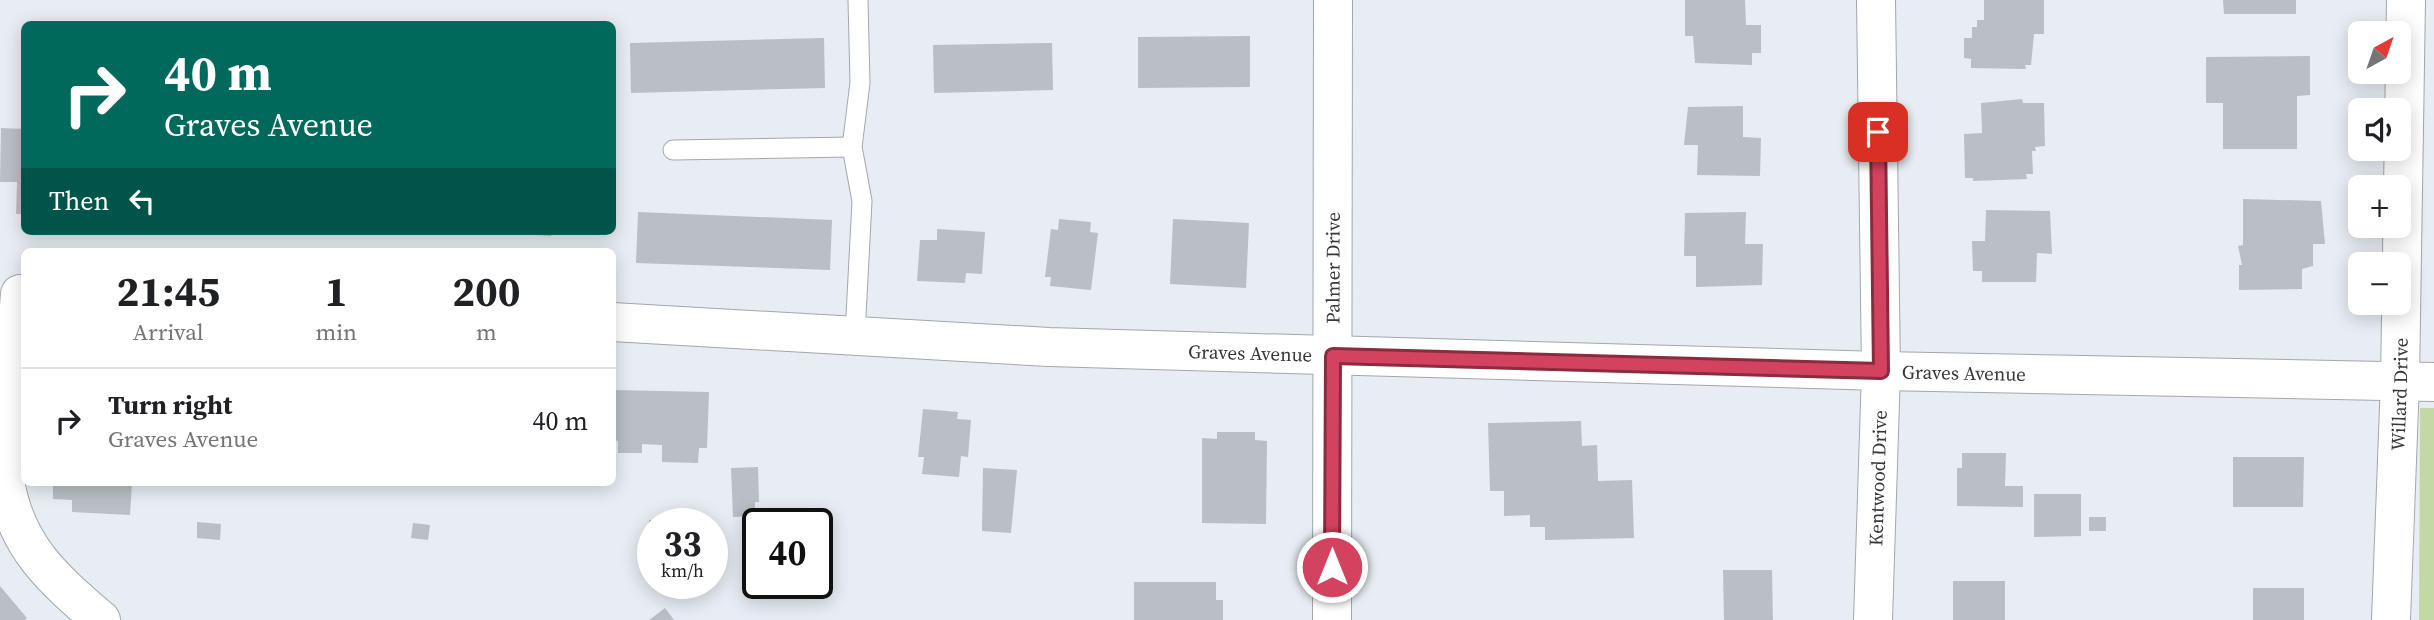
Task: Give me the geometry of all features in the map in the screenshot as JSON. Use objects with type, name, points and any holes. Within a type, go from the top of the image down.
[{"type":"street","name":"Palmer Drive","points":[[1332,620],[1333,0]]},
{"type":"street","name":"Kentwood Drive","points":[[1872,620],[1881,371],[1876,0]]},
{"type":"street","name":"Willard Drive","points":[[2391,620],[2417,382],[2406,0]]},
{"type":"street","points":[[15,294],[5,480],[14,521],[34,558],[101,620]]},
{"type":"street","name":"Graves Avenue","points":[[616,322],[1049,347],[1881,371],[2417,382]]},
{"type":"lane","points":[[855,335],[862,201],[852,147],[860,83],[858,0]]},
{"type":"lane","points":[[673,150],[852,147]]},
{"type":"green space","points":[[2420,408],[2434,408],[2434,620],[2419,620]]},
{"type":"building","points":[[1685,0],[1745,0],[1746,25],[1761,25],[1761,53],[1752,53],[1752,65],[1695,63],[1693,36],[1685,36]]},
{"type":"building","points":[[1984,0],[2044,0],[2044,34],[2034,34],[2031,65],[2025,65],[2026,69],[1971,68],[1971,59],[1964,58],[1964,38],[1972,38],[1972,27],[1977,27],[1977,20],[1984,20]]},
{"type":"building","points":[[2223,0],[2296,0],[2296,14],[2224,14]]},
{"type":"building","points":[[1250,36],[1250,87],[1138,88],[1138,37]]},
{"type":"building","points":[[824,38],[825,88],[631,93],[630,43]]},
{"type":"building","points":[[1052,43],[1053,90],[934,93],[933,45]]},
{"type":"building","points":[[2310,56],[2310,95],[2297,96],[2297,149],[2223,149],[2223,103],[2206,103],[2206,57]]},
{"type":"building","points":[[2022,99],[2023,103],[2044,103],[2045,146],[2035,147],[2036,151],[2032,151],[2033,174],[2026,174],[2027,179],[1973,181],[1973,178],[1965,178],[1964,134],[1982,133],[1981,103]]},
{"type":"building","points":[[1743,106],[1743,137],[1761,138],[1760,176],[1697,175],[1698,145],[1684,145],[1688,107]]},
{"type":"building","points":[[1,128],[21,129],[21,214],[16,214],[17,182],[0,182]]},
{"type":"building","points":[[2243,199],[2321,201],[2325,244],[2313,244],[2313,266],[2302,269],[2302,289],[2239,290],[2239,265],[2242,265],[2238,246],[2243,245]]},
{"type":"building","points":[[1986,210],[2050,211],[2052,254],[2037,253],[2036,282],[1982,282],[1982,271],[1973,271],[1972,241],[1985,241]]},
{"type":"building","points":[[638,212],[832,220],[830,270],[636,263]]},
{"type":"building","points":[[1746,212],[1745,244],[1763,244],[1762,285],[1696,287],[1696,256],[1684,256],[1685,213]]},
{"type":"building","points":[[1059,219],[1091,222],[1090,232],[1098,233],[1091,290],[1050,286],[1051,277],[1045,277],[1051,229],[1058,230]]},
{"type":"building","points":[[1173,219],[1249,223],[1246,288],[1170,284]]},
{"type":"building","points":[[937,229],[985,232],[982,274],[966,273],[965,283],[917,281],[920,240],[937,240]]},
{"type":"building","points":[[616,390],[709,392],[707,448],[699,448],[698,463],[662,462],[662,445],[642,444],[642,453],[618,453]]},
{"type":"building","points":[[923,409],[958,412],[957,419],[971,420],[968,457],[961,456],[959,477],[922,474],[924,457],[918,457]]},
{"type":"building","points":[[1581,421],[1582,446],[1597,445],[1598,481],[1632,480],[1634,538],[1545,540],[1545,527],[1530,527],[1530,515],[1504,516],[1504,491],[1490,491],[1488,423]]},
{"type":"building","points":[[1217,432],[1255,432],[1255,440],[1267,441],[1266,524],[1202,523],[1202,438],[1217,439]]},
{"type":"building","points":[[1962,453],[2006,453],[2005,486],[2023,486],[2023,507],[1957,506],[1957,468],[1962,468]]},
{"type":"building","points":[[2233,457],[2304,457],[2303,507],[2233,507]]},
{"type":"building","points":[[758,467],[759,502],[755,502],[755,508],[742,508],[742,517],[733,517],[731,468]]},
{"type":"building","points":[[983,468],[1017,470],[1011,533],[982,531]]},
{"type":"building","points":[[53,486],[132,486],[130,515],[72,512],[72,500],[53,499]]},
{"type":"building","points":[[2034,494],[2081,494],[2081,536],[2034,537]]},
{"type":"building","points":[[2089,517],[2106,517],[2106,531],[2089,531]]},
{"type":"building","points":[[197,522],[221,524],[220,540],[197,538]]},
{"type":"building","points":[[413,523],[430,525],[428,540],[411,538]]},
{"type":"building","points":[[1723,570],[1772,570],[1773,620],[1724,620]]},
{"type":"building","points":[[1953,581],[2005,581],[2005,620],[1953,620]]},
{"type":"building","points":[[1134,582],[1216,582],[1216,600],[1223,600],[1223,620],[1134,620]]},
{"type":"building","points":[[0,586],[27,618],[25,620],[0,620]]},
{"type":"building","points":[[2253,588],[2304,588],[2304,620],[2253,620]]},
{"type":"building","points":[[665,608],[674,620],[649,620]]},
{"type":"route","points":[[1332,567],[1333,356],[1881,371],[1878,132]]}]
